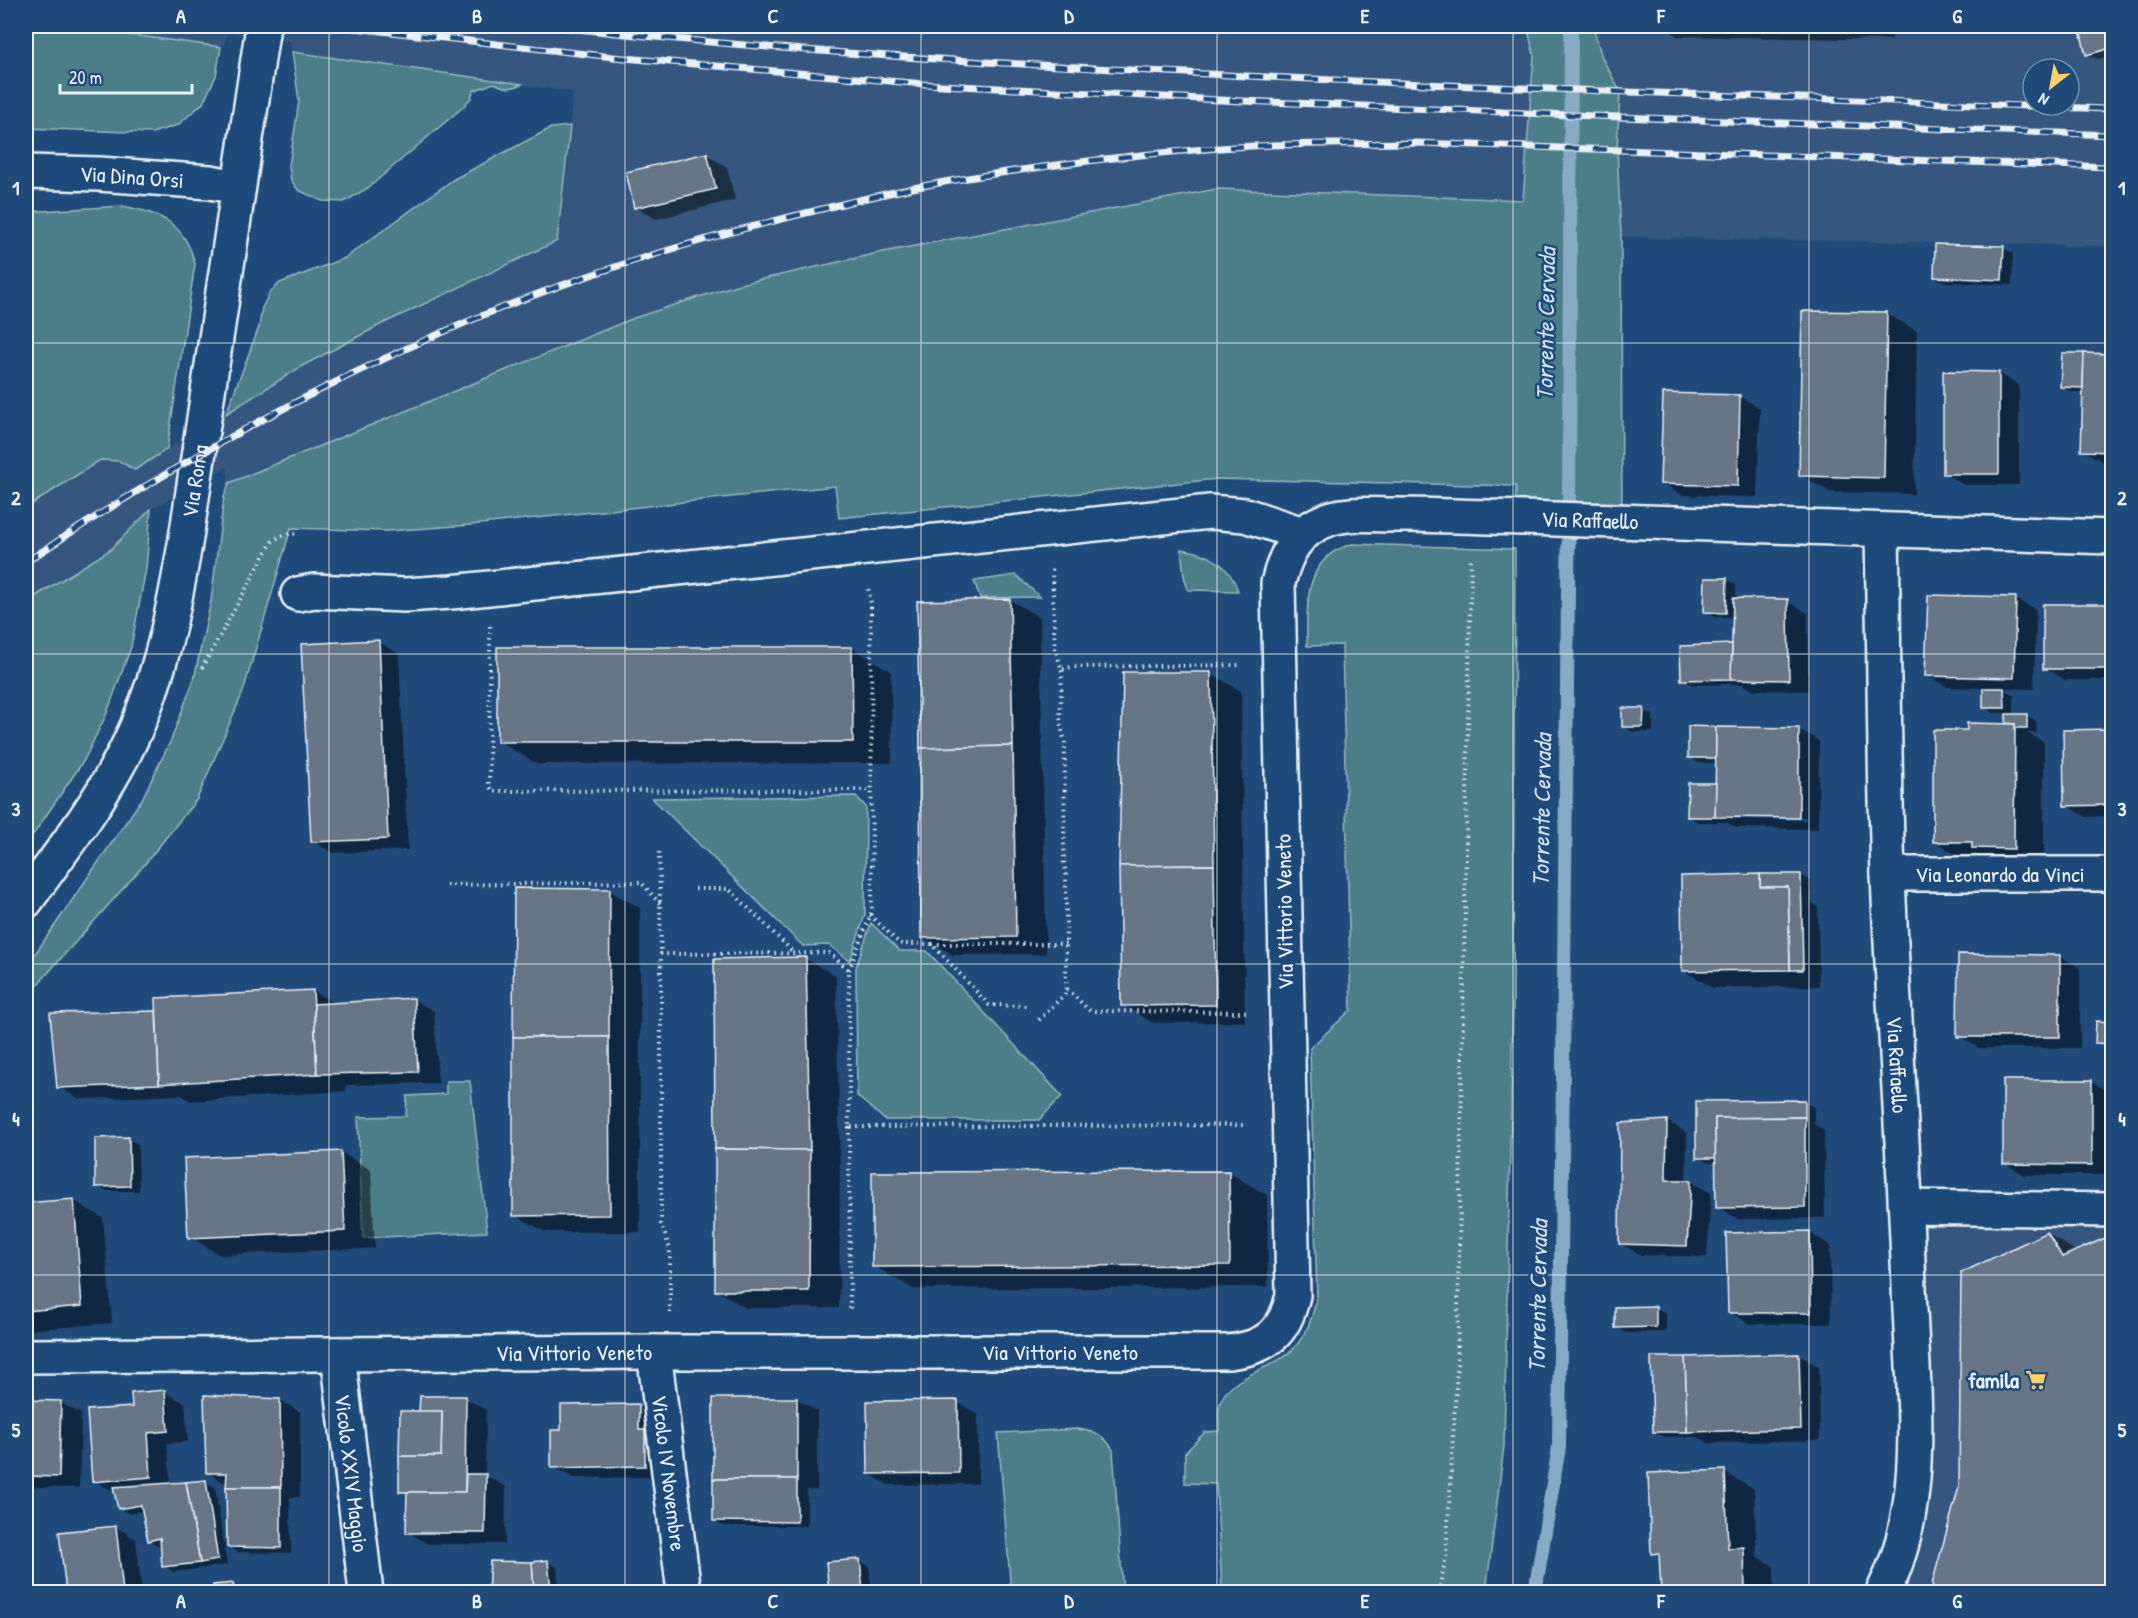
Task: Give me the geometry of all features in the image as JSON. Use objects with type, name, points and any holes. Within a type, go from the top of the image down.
[{"type":"street","name":"Via Roma","points":[[26,901],[118,766],[142,714],[158,671],[171,619],[183,554],[263,26]]},
{"type":"street","name":"Via Dina Orsi","points":[[26,172],[99,174],[210,182],[238,187]]},
{"type":"street","points":[[298,594],[314,591],[405,595],[451,592],[1210,512],[1245,515],[1303,534]]},
{"type":"street","name":"Via Raffaello","points":[[1303,534],[1329,519],[1357,514],[1622,520],[1882,531],[2112,537]]},
{"type":"street","name":"Via Raffaello","points":[[1882,531],[1888,874],[1906,1207],[1915,1455],[1908,1522],[1890,1580],[1883,1593]]},
{"type":"street","name":"Via Vittorio Veneto","points":[[26,1356],[654,1352],[1228,1352],[1261,1345],[1283,1324],[1290,1311],[1293,1295],[1278,583],[1283,562],[1291,545],[1303,534]]},
{"type":"street","name":"Via Leonardo da Vinci","points":[[1888,874],[2112,874]]},
{"type":"street","points":[[1906,1207],[2112,1210]]},
{"type":"street","name":"Vicolo IV Novembre","points":[[654,1352],[684,1593]]},
{"type":"street","name":"Vicolo XXIV Maggio","points":[[338,1354],[366,1593]]},
{"type":"path","points":[[197,677],[272,542],[280,536],[290,533],[298,534]]},
{"type":"path","points":[[1439,1593],[1446,1556],[1457,1370],[1471,552]]},
{"type":"path","points":[[1039,1020],[1066,993],[1065,743],[1060,721],[1062,670],[1055,648],[1052,559]]},
{"type":"path","points":[[850,1314],[849,970],[870,915],[871,603],[868,585]]},
{"type":"path","points":[[490,616],[489,785],[492,791],[872,790]]},
{"type":"path","points":[[1062,670],[1071,667],[1247,665]]},
{"type":"path","points":[[659,852],[661,1224],[670,1249],[670,1315]]},
{"type":"path","points":[[446,885],[641,882],[660,904]]},
{"type":"path","points":[[695,889],[729,889],[794,954]]},
{"type":"path","points":[[870,915],[900,944],[1066,944]]},
{"type":"path","points":[[932,944],[989,1005],[1026,1006]]},
{"type":"path","points":[[661,954],[830,953],[849,970]]},
{"type":"path","points":[[1066,988],[1090,1011],[1255,1012]]},
{"type":"path","points":[[849,1127],[1243,1125]]},
{"type":"shaded area","points":[[64,26],[1527,26],[1534,55],[1523,200],[1217,189],[883,252],[736,285],[547,353],[229,483],[227,467],[151,509],[110,550],[26,602],[26,508],[100,460],[119,461],[135,469],[302,366],[382,324],[557,241],[573,92],[292,52],[290,41],[229,33],[221,47]]},
{"type":"shaded area","points":[[1593,26],[2112,26],[2112,246],[1621,237],[1617,149],[1620,91],[1602,58]]},
{"type":"shaded area","name":"famila","points":[[1906,1207],[2112,1210],[2112,1592],[1883,1592],[1908,1522]]},
{"type":"green space","points":[[26,26],[64,26],[221,47],[216,76],[203,103],[178,125],[152,133],[26,128]]},
{"type":"green space","points":[[1527,26],[1593,26],[1602,58],[1620,91],[1617,149],[1621,237],[1622,520],[1515,517],[1516,486],[1217,479],[839,518],[835,486],[471,525],[386,531],[291,528],[243,692],[197,799],[144,865],[31,992],[26,1001],[26,967],[142,799],[171,740],[194,679],[211,601],[224,497],[229,483],[634,318],[736,285],[883,252],[1217,189],[1523,200],[1534,55]]},
{"type":"green space","points":[[292,52],[522,84],[508,88],[494,83],[473,91],[471,98],[463,107],[368,188],[344,202],[322,201],[298,190],[291,180],[289,166],[299,101]]},
{"type":"green space","points":[[570,126],[557,241],[382,324],[302,366],[226,414],[259,327],[262,308],[270,292],[280,283],[345,258],[454,179],[551,128]]},
{"type":"green space","points":[[122,206],[148,212],[178,229],[191,250],[195,264],[167,449],[135,470],[119,461],[100,460],[26,508],[26,212]]},
{"type":"green space","points":[[151,509],[146,569],[131,647],[107,713],[84,760],[26,845],[26,602],[110,550]]},
{"type":"green space","points":[[1352,544],[1515,549],[1513,1006],[1504,1446],[1486,1592],[1191,1592],[1222,1590],[1216,1484],[1185,1483],[1185,1453],[1205,1432],[1219,1431],[1219,1407],[1223,1396],[1231,1387],[1287,1355],[1295,1347],[1309,1323],[1317,1296],[1310,1048],[1351,1010],[1342,645],[1307,646],[1307,607],[1312,581],[1317,570],[1335,551]]},
{"type":"green space","points":[[1181,549],[1200,553],[1217,561],[1229,573],[1238,591],[1188,590]]},
{"type":"green space","points":[[1016,575],[1040,597],[980,598],[974,581]]},
{"type":"green space","points":[[856,796],[866,807],[865,915],[850,961],[829,945],[803,946],[652,798]]},
{"type":"green space","points":[[871,923],[900,951],[927,951],[1062,1096],[1039,1120],[885,1120],[857,1096],[856,967]]},
{"type":"green space","points":[[446,1081],[470,1081],[487,1232],[363,1238],[358,1117],[406,1116],[407,1096],[446,1094]]},
{"type":"green space","points":[[1078,1429],[1098,1435],[1113,1450],[1123,1592],[1011,1592],[998,1433]]},
{"type":"building","points":[[2079,26],[2112,26],[2112,48],[2086,55]]},
{"type":"building","points":[[707,153],[716,189],[634,208],[626,172]]},
{"type":"building","points":[[1935,244],[2004,246],[2002,280],[1934,277]]},
{"type":"building","points":[[1802,311],[1887,312],[1884,478],[1799,476]]},
{"type":"building","points":[[2062,353],[2084,353],[2083,388],[2060,387]]},
{"type":"building","points":[[2084,353],[2112,354],[2112,452],[2081,451]]},
{"type":"building","points":[[1943,371],[1999,372],[1999,474],[1943,474]]},
{"type":"building","points":[[1663,393],[1740,395],[1738,486],[1660,484]]},
{"type":"building","points":[[1705,578],[1727,578],[1726,613],[1704,612]]},
{"type":"building","points":[[1928,595],[2016,597],[2014,678],[1925,676]]},
{"type":"building","points":[[1733,598],[1788,599],[1789,680],[1731,679]]},
{"type":"building","points":[[1010,599],[1013,746],[920,748],[917,601]]},
{"type":"building","points":[[2043,604],[2112,604],[2112,669],[2043,669]]},
{"type":"building","points":[[379,640],[388,839],[311,842],[301,644]]},
{"type":"building","points":[[1732,644],[1731,679],[1681,680],[1680,646]]},
{"type":"building","points":[[497,647],[852,647],[853,742],[497,742]]},
{"type":"building","points":[[1123,672],[1211,672],[1214,865],[1119,866]]},
{"type":"building","points":[[1983,688],[2004,688],[2005,708],[1983,708]]},
{"type":"building","points":[[1622,708],[1644,708],[1643,727],[1622,727]]},
{"type":"building","points":[[2006,714],[2027,714],[2027,728],[2015,728],[2015,724],[2006,723]]},
{"type":"building","points":[[1967,723],[2015,724],[2014,849],[1972,848],[1972,842],[1933,842],[1933,730],[1967,730]]},
{"type":"building","points":[[1688,726],[1716,727],[1716,758],[1688,758]]},
{"type":"building","points":[[1716,727],[1799,728],[1799,818],[1715,817]]},
{"type":"building","points":[[2112,729],[2112,801],[2108,801],[2109,805],[2064,806],[2063,730]]},
{"type":"building","points":[[1013,746],[1016,937],[921,938],[920,748]]},
{"type":"building","points":[[1688,783],[1716,783],[1715,817],[1687,817]]},
{"type":"building","points":[[1214,865],[1216,1005],[1121,1006],[1119,866]]},
{"type":"building","points":[[1760,874],[1801,874],[1803,970],[1790,970],[1788,887],[1760,887]]},
{"type":"building","points":[[1760,874],[1760,887],[1788,887],[1790,970],[1682,971],[1681,876]]},
{"type":"building","points":[[514,888],[610,889],[609,1037],[513,1037]]},
{"type":"building","points":[[1958,954],[2060,955],[2060,1037],[1957,1037]]},
{"type":"building","points":[[806,957],[810,1150],[715,1149],[714,959]]},
{"type":"building","points":[[313,990],[317,1074],[159,1084],[156,998]]},
{"type":"building","points":[[414,998],[418,1072],[317,1074],[314,1004]]},
{"type":"building","points":[[156,1011],[159,1084],[57,1088],[50,1013]]},
{"type":"building","points":[[2096,1021],[2112,1022],[2112,1044],[2095,1043]]},
{"type":"building","points":[[513,1037],[609,1037],[610,1215],[513,1216]]},
{"type":"building","points":[[2003,1080],[2092,1080],[2092,1165],[2003,1164]]},
{"type":"building","points":[[1805,1100],[1805,1117],[1715,1118],[1716,1158],[1696,1158],[1696,1101]]},
{"type":"building","points":[[1805,1117],[1805,1207],[1716,1208],[1715,1118]]},
{"type":"building","points":[[1667,1120],[1666,1180],[1691,1180],[1687,1246],[1619,1244],[1620,1123]]},
{"type":"building","points":[[129,1137],[130,1186],[95,1187],[95,1138]]},
{"type":"building","points":[[715,1149],[810,1150],[809,1291],[715,1291]]},
{"type":"building","points":[[341,1151],[345,1231],[188,1238],[184,1158]]},
{"type":"building","points":[[1229,1171],[1230,1265],[872,1267],[872,1172]]},
{"type":"building","points":[[74,1199],[82,1306],[26,1311],[26,1203]]},
{"type":"building","points":[[1810,1231],[1811,1313],[1728,1313],[1726,1233]]},
{"type":"building","name":"famila","points":[[2047,1232],[2062,1257],[2112,1235],[2112,1592],[1935,1592],[1932,1584],[1959,1487],[1961,1273]]},
{"type":"building","points":[[1656,1306],[1656,1327],[1615,1328],[1615,1307]]},
{"type":"building","points":[[1799,1354],[1801,1429],[1687,1432],[1685,1357]]},
{"type":"building","points":[[1651,1357],[1685,1357],[1687,1432],[1653,1432]]},
{"type":"building","points":[[165,1390],[168,1431],[148,1433],[151,1477],[92,1482],[87,1410],[132,1407],[131,1393]]},
{"type":"building","points":[[204,1395],[280,1399],[281,1487],[226,1487],[227,1473],[206,1473]]},
{"type":"building","points":[[420,1396],[466,1396],[465,1492],[399,1492],[399,1456],[441,1456],[442,1411],[419,1412]]},
{"type":"building","points":[[713,1398],[797,1398],[797,1479],[713,1479]]},
{"type":"building","points":[[26,1400],[61,1401],[59,1477],[26,1476]]},
{"type":"building","points":[[958,1400],[959,1473],[868,1474],[867,1401]]},
{"type":"building","points":[[639,1404],[639,1430],[645,1430],[645,1466],[551,1468],[551,1430],[561,1430],[561,1405]]},
{"type":"building","points":[[400,1411],[442,1411],[441,1456],[399,1456]]},
{"type":"building","points":[[1725,1470],[1728,1548],[1744,1547],[1745,1592],[1661,1592],[1659,1553],[1651,1554],[1648,1473]]},
{"type":"building","points":[[466,1474],[486,1474],[485,1533],[406,1533],[407,1492],[465,1492]]},
{"type":"building","points":[[713,1479],[797,1479],[797,1522],[713,1521]]},
{"type":"building","points":[[206,1480],[218,1560],[200,1563],[186,1482]]},
{"type":"building","points":[[186,1482],[200,1563],[162,1567],[160,1538],[148,1541],[141,1505],[118,1509],[113,1487]]},
{"type":"building","points":[[226,1487],[281,1487],[281,1548],[227,1547]]},
{"type":"building","points":[[116,1526],[123,1592],[66,1592],[59,1532]]},
{"type":"building","points":[[860,1559],[863,1592],[829,1592],[826,1562]]},
{"type":"building","points":[[548,1560],[551,1592],[534,1592],[532,1562]]},
{"type":"building","points":[[490,1561],[532,1562],[534,1592],[488,1592]]},
{"type":"building","points":[[233,1583],[235,1592],[214,1592],[213,1585]]},
{"type":"waterway","name":"Torrente Cervada","points":[[1535,1592],[1559,1447],[1569,496],[1571,26]]},
{"type":"railway","points":[[337,26],[613,57],[924,84],[1219,100],[2112,135]]},
{"type":"railway","points":[[551,26],[768,47],[1058,66],[1499,87],[2112,109]]},
{"type":"railway","points":[[26,562],[127,497],[231,437],[338,381],[492,311],[675,248],[835,206],[939,183],[1167,152],[1250,146],[1333,144],[1416,143],[2112,167]]},
{"type":"place","name":"famila","points":[[2036,1380]]}]
